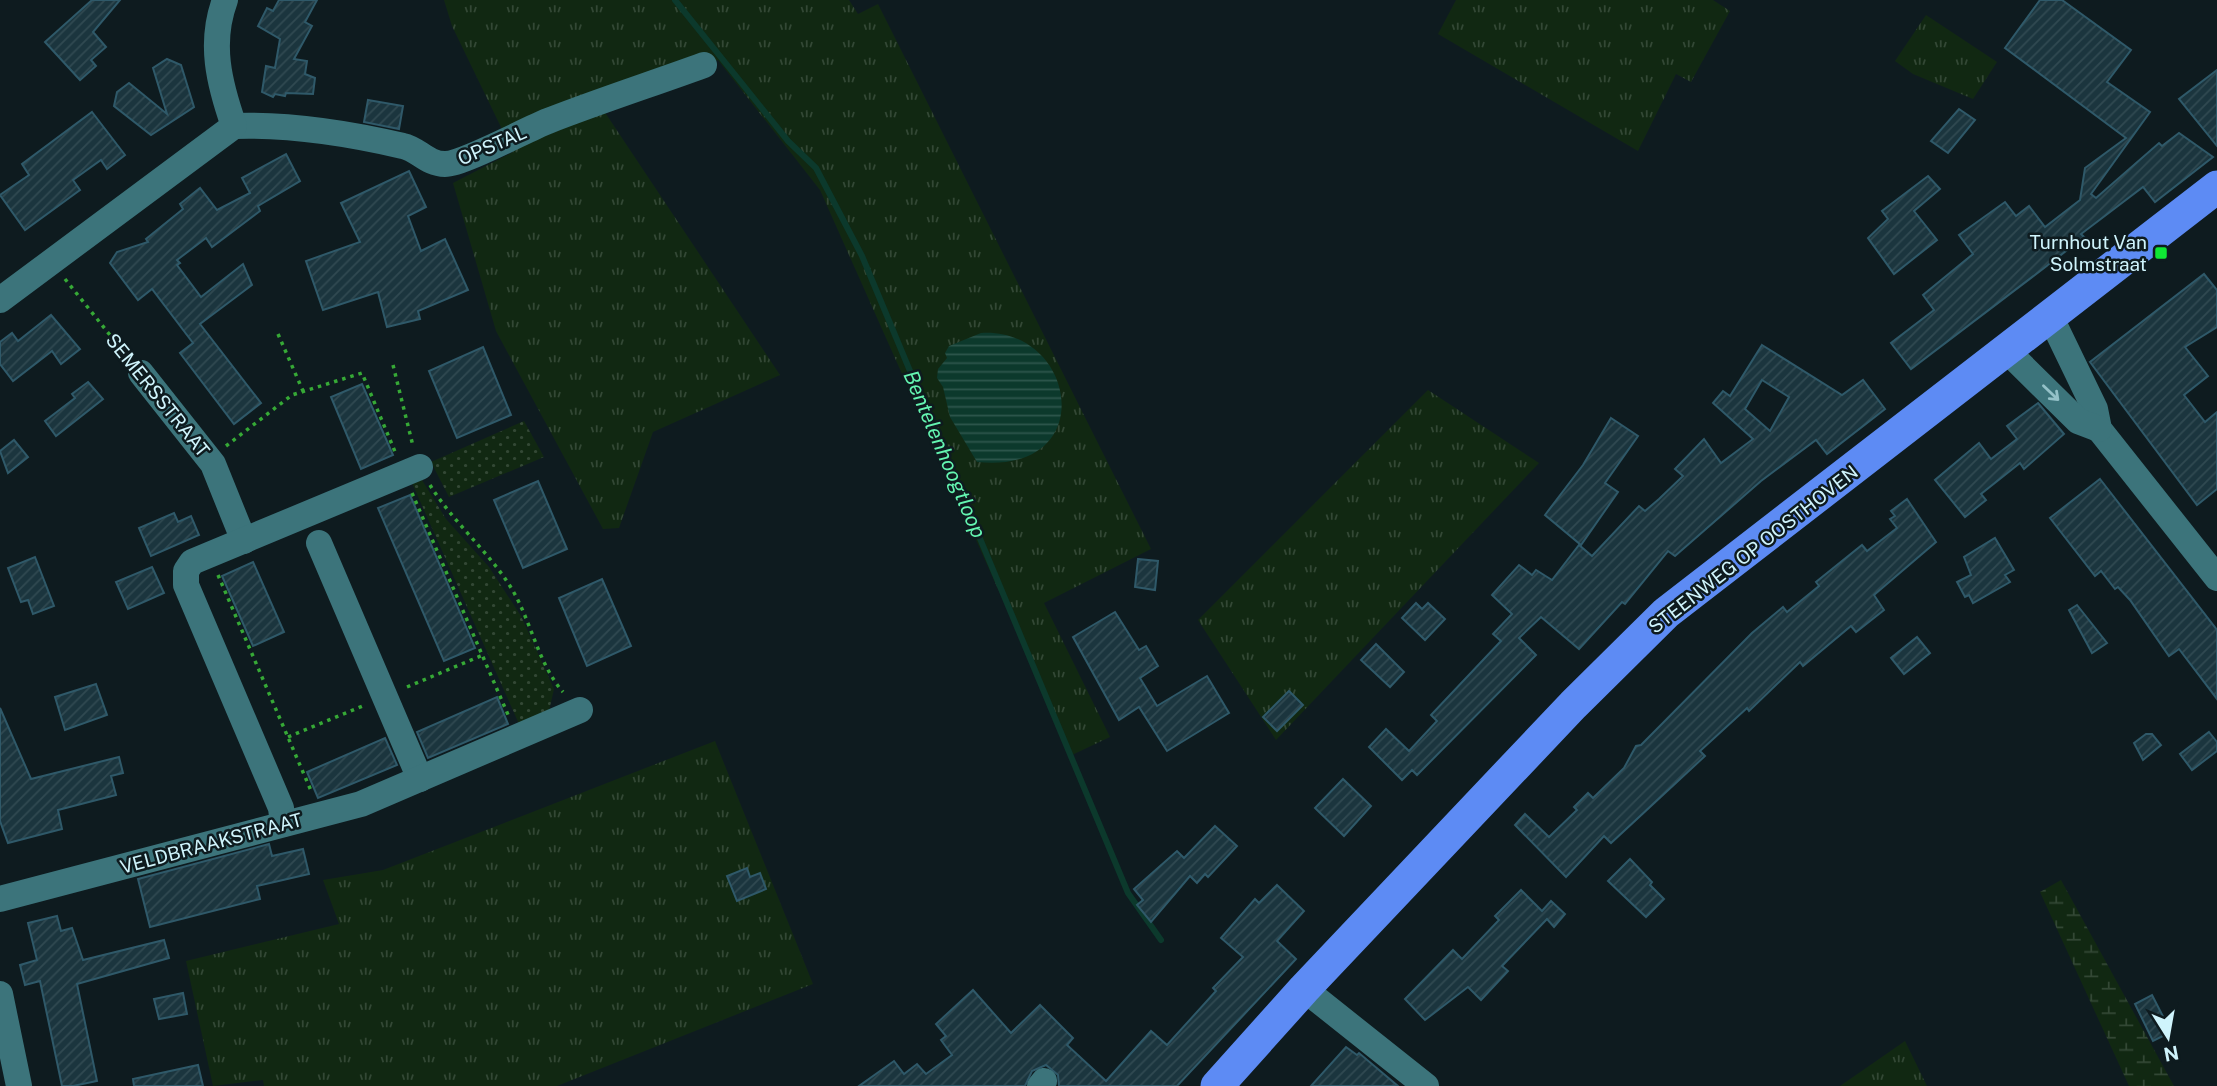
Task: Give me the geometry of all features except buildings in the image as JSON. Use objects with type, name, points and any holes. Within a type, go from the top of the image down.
[{"type":"main road","name":"STEENWEG OP OOSTHOVEN","points":[[1217,1086],[1304,989],[1573,705],[1666,613],[2217,187]]},
{"type":"street","points":[[0,300],[234,126],[216,64],[215,32],[225,0]]},
{"type":"street","name":"OPSTAL","points":[[234,126],[303,128],[363,136],[408,147],[422,159],[446,164],[469,158],[548,121],[704,65]]},
{"type":"street","points":[[2050,317],[2095,410],[2099,429],[2217,578]]},
{"type":"street","points":[[2007,351],[2078,421],[2099,429]]},
{"type":"street","name":"SEMERSSTRAAT","points":[[141,373],[213,464],[244,541]]},
{"type":"street","points":[[283,824],[281,808],[186,585],[186,571],[192,562],[412,471]]},
{"type":"street","points":[[319,543],[420,779]]},
{"type":"street","name":"VELDBRAAKSTRAAT","points":[[0,899],[361,804],[580,710]]},
{"type":"street","points":[[1304,989],[1426,1086]]},
{"type":"street","points":[[0,993],[19,1086]]},
{"type":"path","name":"SEMERSSTRAAT","points":[[51,261],[141,373]]},
{"type":"path","points":[[278,334],[303,391]]},
{"type":"path","points":[[393,365],[412,471],[509,585],[560,689],[580,710]]},
{"type":"path","points":[[225,447],[292,395],[362,373],[412,471],[518,737]]},
{"type":"path","points":[[209,555],[321,814]]},
{"type":"green space","points":[[444,0],[849,0],[858,14],[878,4],[1151,549],[1044,603],[1110,737],[1072,755],[820,190],[718,60],[602,108],[780,375],[653,432],[619,528],[603,529],[496,331],[453,183],[513,152],[452,26]]},
{"type":"green space","points":[[1456,0],[1713,0],[1730,11],[1691,82],[1676,74],[1638,151],[1438,34]]},
{"type":"green space","points":[[1926,15],[1997,62],[1973,99],[1913,74],[1895,61]]},
{"type":"green space","points":[[1428,390],[1539,463],[1276,740],[1198,620]]},
{"type":"green space","points":[[524,421],[544,457],[449,497],[431,462]]},
{"type":"green space","points":[[422,480],[446,519],[489,567],[521,616],[554,689],[549,711],[519,724],[412,483]]},
{"type":"green space","points":[[715,741],[813,984],[557,1086],[264,1086],[263,1080],[213,1086],[186,961],[339,924],[323,880],[383,870]]},
{"type":"green space","points":[[2061,880],[2174,1086],[2129,1086],[2040,892]]},
{"type":"green space","points":[[1905,1041],[1927,1086],[1840,1086]]},
{"type":"shaded area","points":[[981,333],[1013,337],[1038,352],[1055,375],[1062,400],[1058,425],[1043,446],[1017,460],[977,462],[950,417],[943,387],[937,378],[938,369],[947,358],[945,353],[949,346]]},
{"type":"waterway","name":"Bentelenhoogtloop","points":[[675,0],[788,141],[816,168],[862,256],[1128,893],[1161,940]]},
{"type":"place","name":"Turnhout Van Solmstraat","points":[[2161,253]]}]
